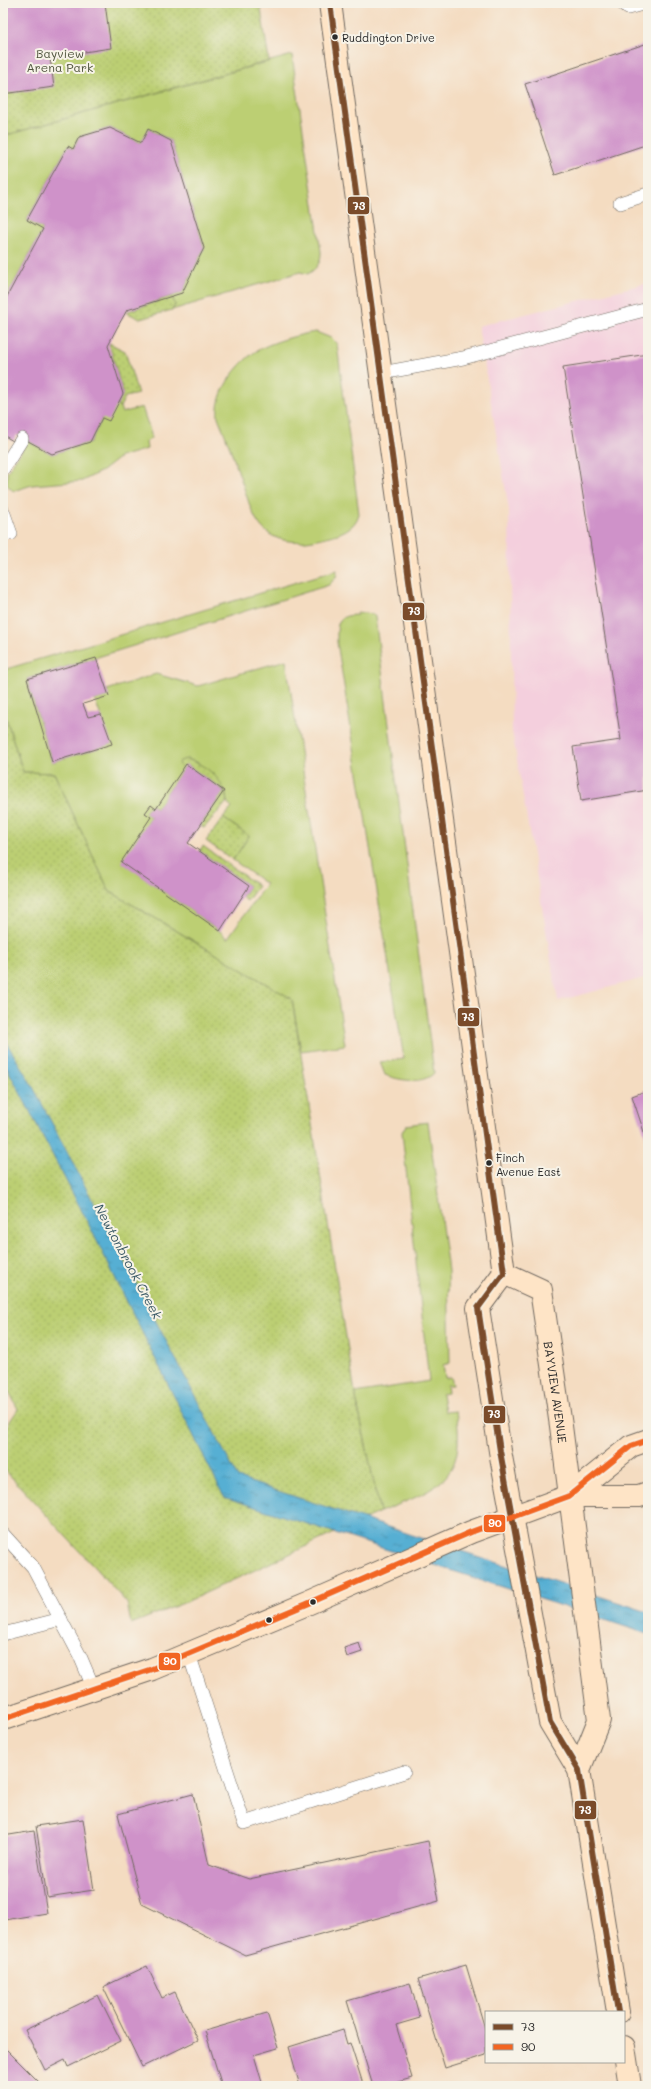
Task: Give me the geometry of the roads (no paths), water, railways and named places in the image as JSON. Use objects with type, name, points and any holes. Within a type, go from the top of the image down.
[{"type":"main road","points":[[330,3],[382,373],[454,924],[504,1272],[478,1308],[512,1518],[550,1722],[579,1770],[618,2011]]},
{"type":"main road","name":"BAYVIEW AVENUE","points":[[504,1272],[541,1290],[561,1426],[599,1720],[579,1770]]},
{"type":"main road","points":[[3,1719],[94,1689],[189,1654],[470,1532],[569,1496],[631,1446],[648,1440]]},
{"type":"main road","points":[[569,1496],[639,1496],[648,1493]]},
{"type":"main road","points":[[625,2053],[630,2086]]},
{"type":"lane","points":[[622,3],[628,8],[646,3]]},
{"type":"lane","points":[[620,203],[648,194]]},
{"type":"lane","points":[[382,373],[463,358],[648,309]]},
{"type":"lane","points":[[3,469],[22,439]]},
{"type":"lane","points":[[3,511],[11,534]]},
{"type":"lane","points":[[3,1534],[33,1568],[80,1656],[94,1689]]},
{"type":"lane","points":[[3,1634],[61,1619]]},
{"type":"lane","points":[[189,1654],[244,1822],[404,1772]]},
{"type":"water","points":[[3,1037],[32,1085],[238,1478],[648,1612],[648,1634],[224,1497],[85,1217],[3,1060]]},
{"type":"place","name":"Ruddington Drive","points":[[335,37]]},
{"type":"place","name":"Finch Avenue East","points":[[489,1163]]},
{"type":"park label","name":"Bayview Arena Park","points":[[60,60]]},
{"type":"water label","name":"Newtonbrook Creek","points":[[129,1261]]}]
